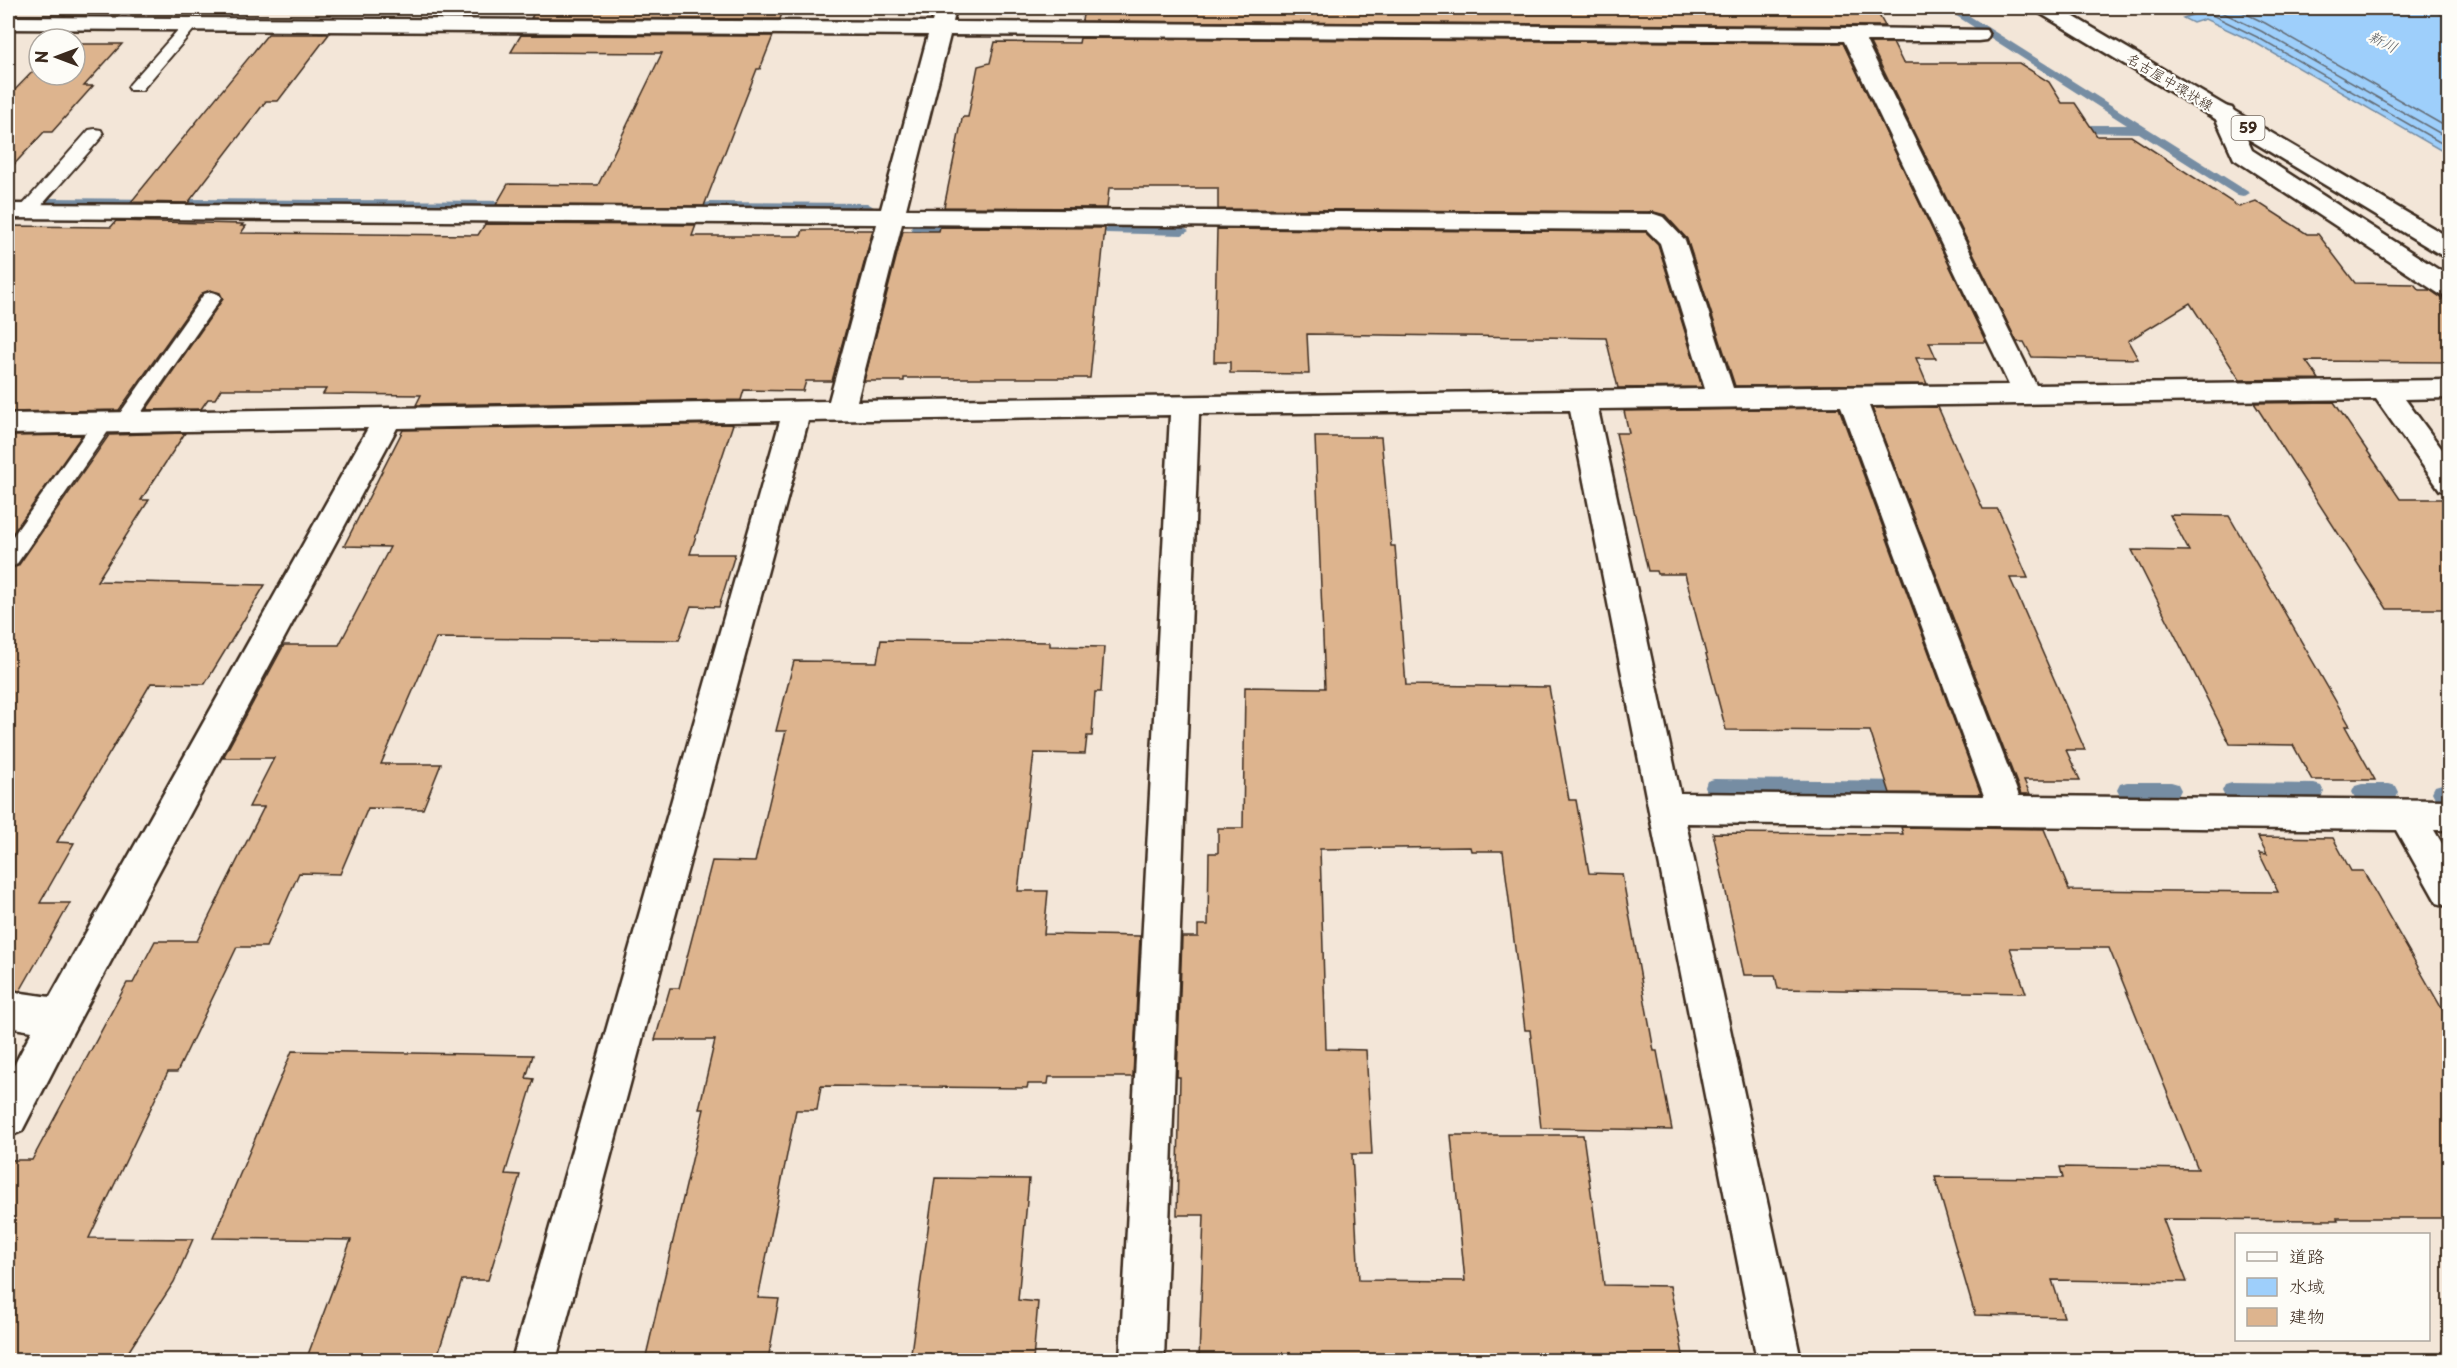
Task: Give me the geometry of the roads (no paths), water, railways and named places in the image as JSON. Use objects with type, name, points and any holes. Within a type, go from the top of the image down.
[{"type":"street","name":"名古屋中環状線","points":[[2045,8],[2450,249]]},
{"type":"street","points":[[8,23],[191,24],[646,17],[943,18],[1978,35]]},
{"type":"street","points":[[841,410],[943,18]]},
{"type":"street","points":[[1852,34],[2027,394]]},
{"type":"street","points":[[2224,113],[2242,154],[2450,289]]},
{"type":"street","points":[[17,211],[1654,222],[1672,240],[1722,398]]},
{"type":"street","points":[[2383,389],[2450,482]]},
{"type":"street","points":[[8,424],[1185,405],[2450,389]]},
{"type":"street","points":[[1851,396],[2007,811]]},
{"type":"street","points":[[1582,401],[1779,1360]]},
{"type":"street","points":[[1142,1360],[1185,405]]},
{"type":"street","points":[[534,1360],[797,411]]},
{"type":"street","points":[[8,1117],[60,1017],[388,417]]},
{"type":"street","points":[[1666,808],[2450,815]]},
{"type":"street","points":[[2406,814],[2450,891]]},
{"type":"street","points":[[8,1009],[60,1017]]},
{"type":"lane","points":[[136,87],[191,24]]},
{"type":"lane","points":[[17,211],[95,134]]},
{"type":"lane","points":[[8,559],[211,298]]},
{"type":"water","name":"新川","points":[[2189,8],[2428,8],[2449,18],[2449,155],[2254,42],[2205,19],[2193,23],[2183,18],[2195,14]]},
{"type":"waterway","points":[[1950,8],[2142,129]]},
{"type":"waterway","points":[[2070,129],[2142,129]]},
{"type":"waterway","points":[[2142,129],[2243,193]]},
{"type":"waterway","points":[[49,202],[164,203]]},
{"type":"waterway","points":[[184,203],[519,205]]},
{"type":"waterway","points":[[710,206],[867,207]]},
{"type":"waterway","points":[[918,228],[965,229]]},
{"type":"waterway","points":[[1111,230],[1182,231]]},
{"type":"waterway","points":[[1714,787],[1913,789]]},
{"type":"waterway","points":[[2127,790],[2171,790]]},
{"type":"waterway","points":[[2232,791],[2314,792]]},
{"type":"waterway","points":[[2362,792],[2389,792]]},
{"type":"waterway","points":[[2442,792],[2450,792]]}]
